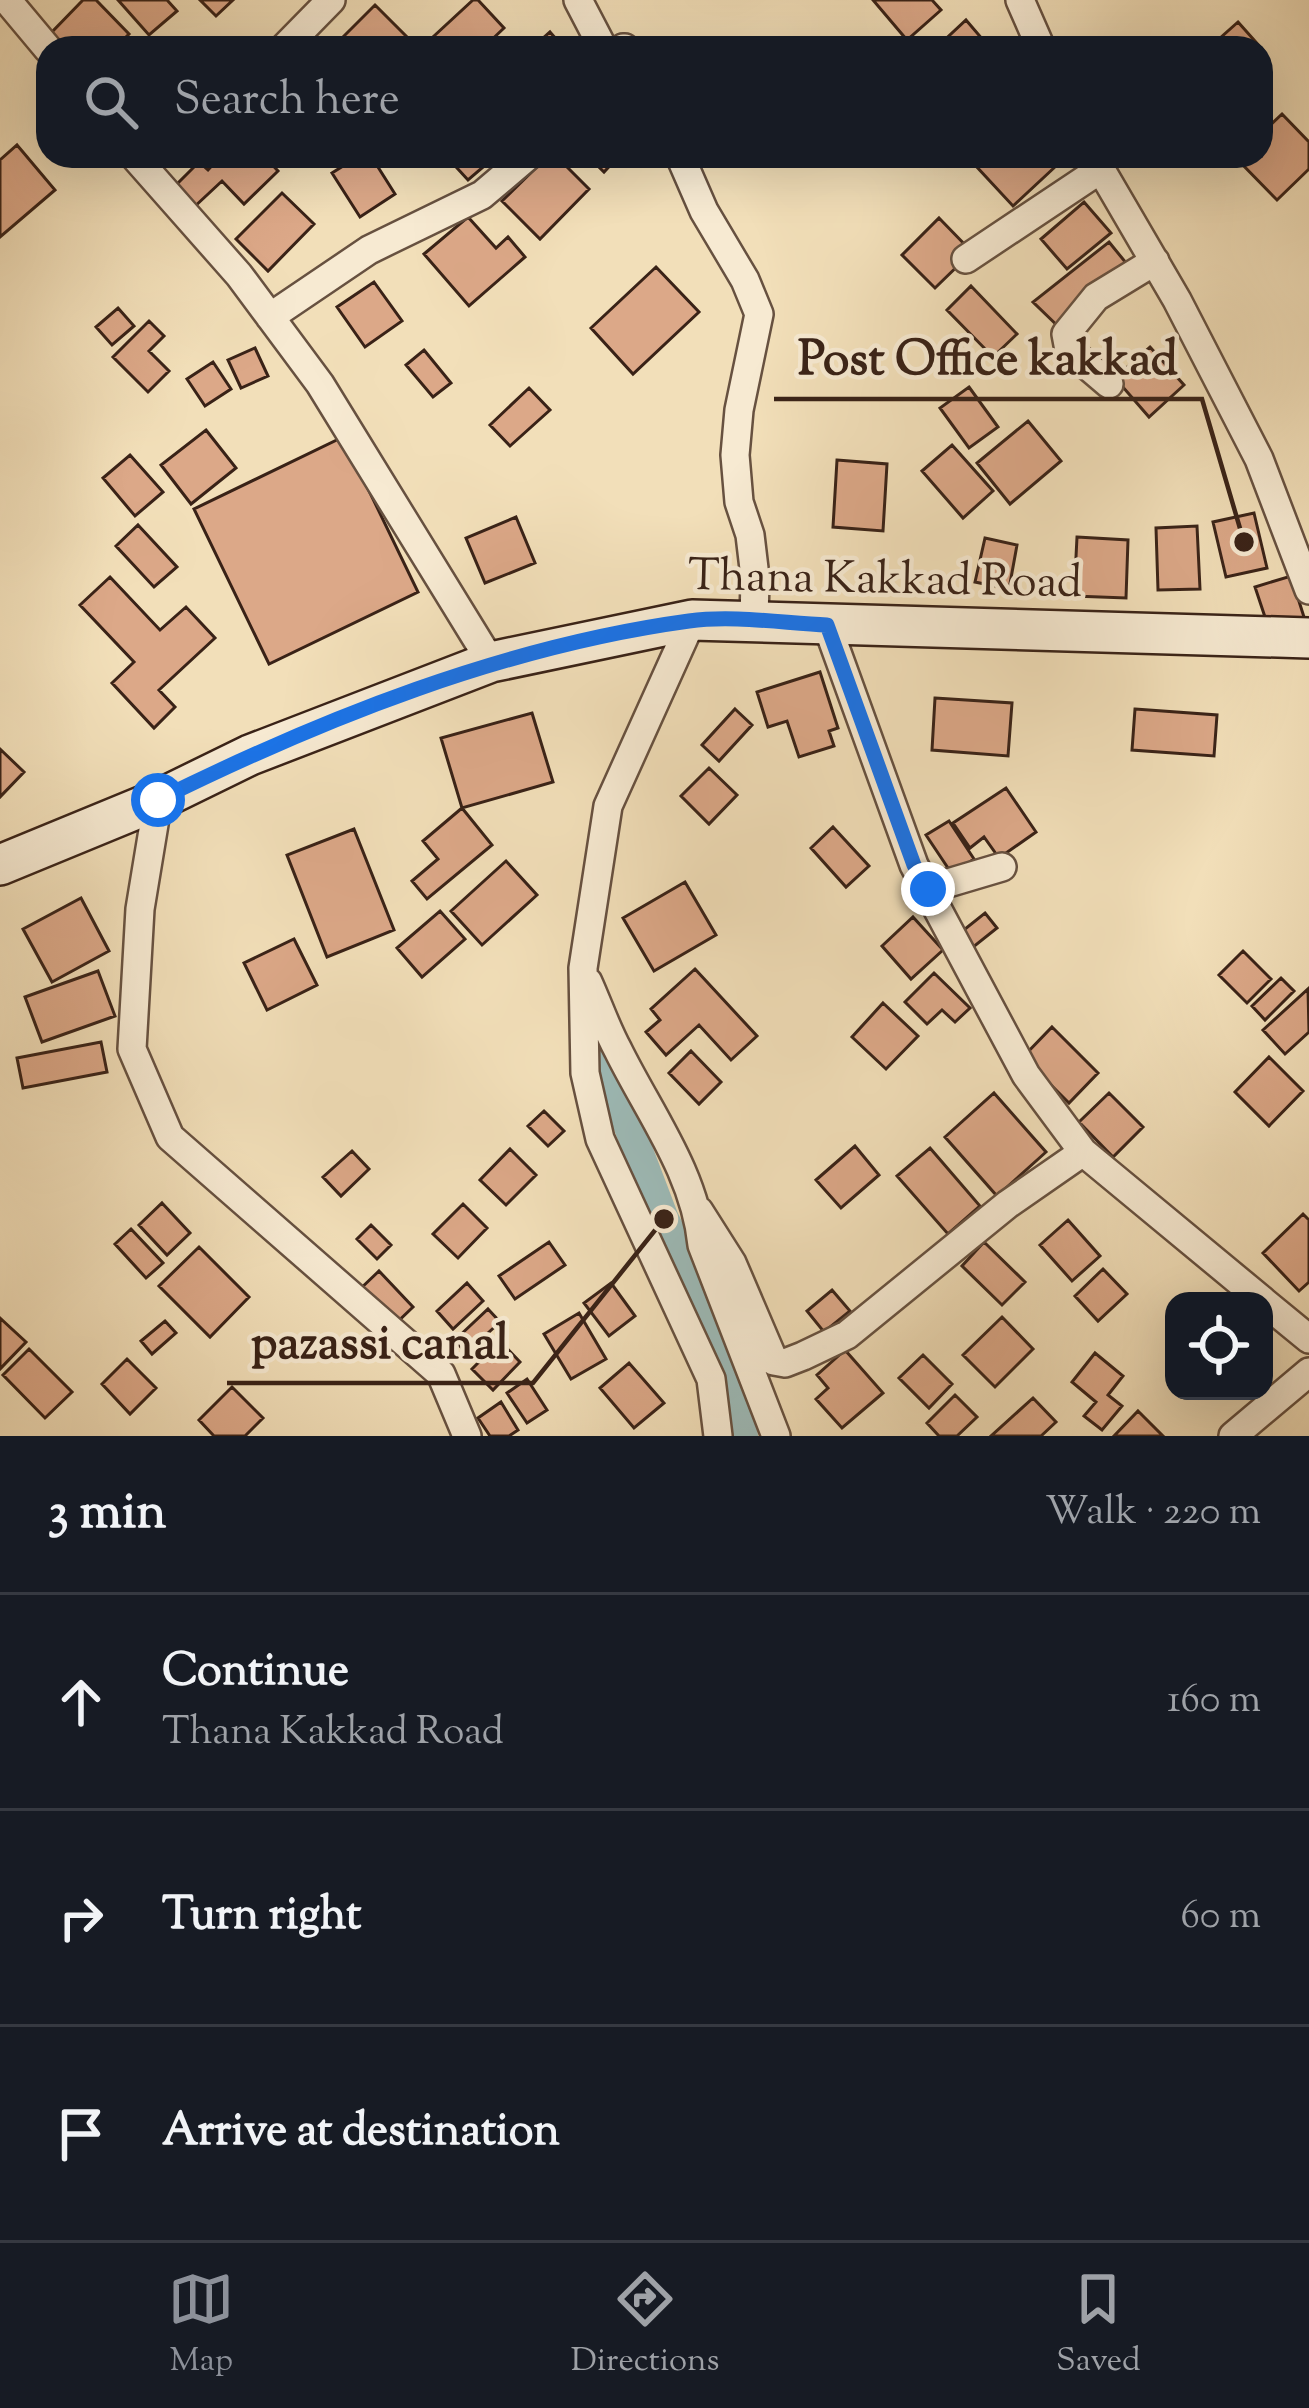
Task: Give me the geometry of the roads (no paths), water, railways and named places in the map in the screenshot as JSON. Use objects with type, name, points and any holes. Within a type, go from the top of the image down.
[{"type":"main road","name":"Thana Kakkad Road","points":[[0,866],[158,800],[250,755],[491,662],[692,620],[1309,638]]},
{"type":"street","points":[[7,0],[37,36]]},
{"type":"street","points":[[296,36],[331,0]]},
{"type":"street","points":[[578,0],[597,36]]},
{"type":"street","points":[[1020,0],[1036,36]]},
{"type":"street","points":[[157,168],[320,384],[491,662]]},
{"type":"street","points":[[270,317],[369,250],[482,195],[514,168]]},
{"type":"street","points":[[685,168],[759,314],[739,410],[735,455],[739,502],[750,535],[755,577],[754,622]]},
{"type":"street","points":[[966,259],[1089,168]]},
{"type":"street","points":[[1099,168],[1155,261],[1259,459],[1309,590]]},
{"type":"street","points":[[1108,384],[1069,350],[1066,334],[1096,297],[1155,261]]},
{"type":"street","points":[[692,620],[608,806],[583,968],[585,1073],[600,1139],[711,1379],[718,1436]]},
{"type":"street","points":[[827,625],[914,865],[1026,1075],[1083,1152],[1251,1292]]},
{"type":"street","points":[[158,800],[140,909],[132,1049],[170,1137],[441,1374],[467,1436]]},
{"type":"street","points":[[928,889],[1002,867]]},
{"type":"street","points":[[583,968],[616,1047],[669,1144],[698,1211],[732,1263],[774,1361],[785,1363],[847,1335],[1008,1204],[1083,1152]]},
{"type":"street","points":[[698,1211],[702,1245],[776,1436]]},
{"type":"street","points":[[1273,1310],[1309,1339]]},
{"type":"street","points":[[1233,1436],[1309,1372]]},
{"type":"waterway","points":[[600,1051],[664,1219],[732,1356],[743,1436]]},
{"type":"place","name":"Post Office kakkad","points":[[1244,542]]},
{"type":"place","name":"pazassi canal","points":[[664,1219]]}]
